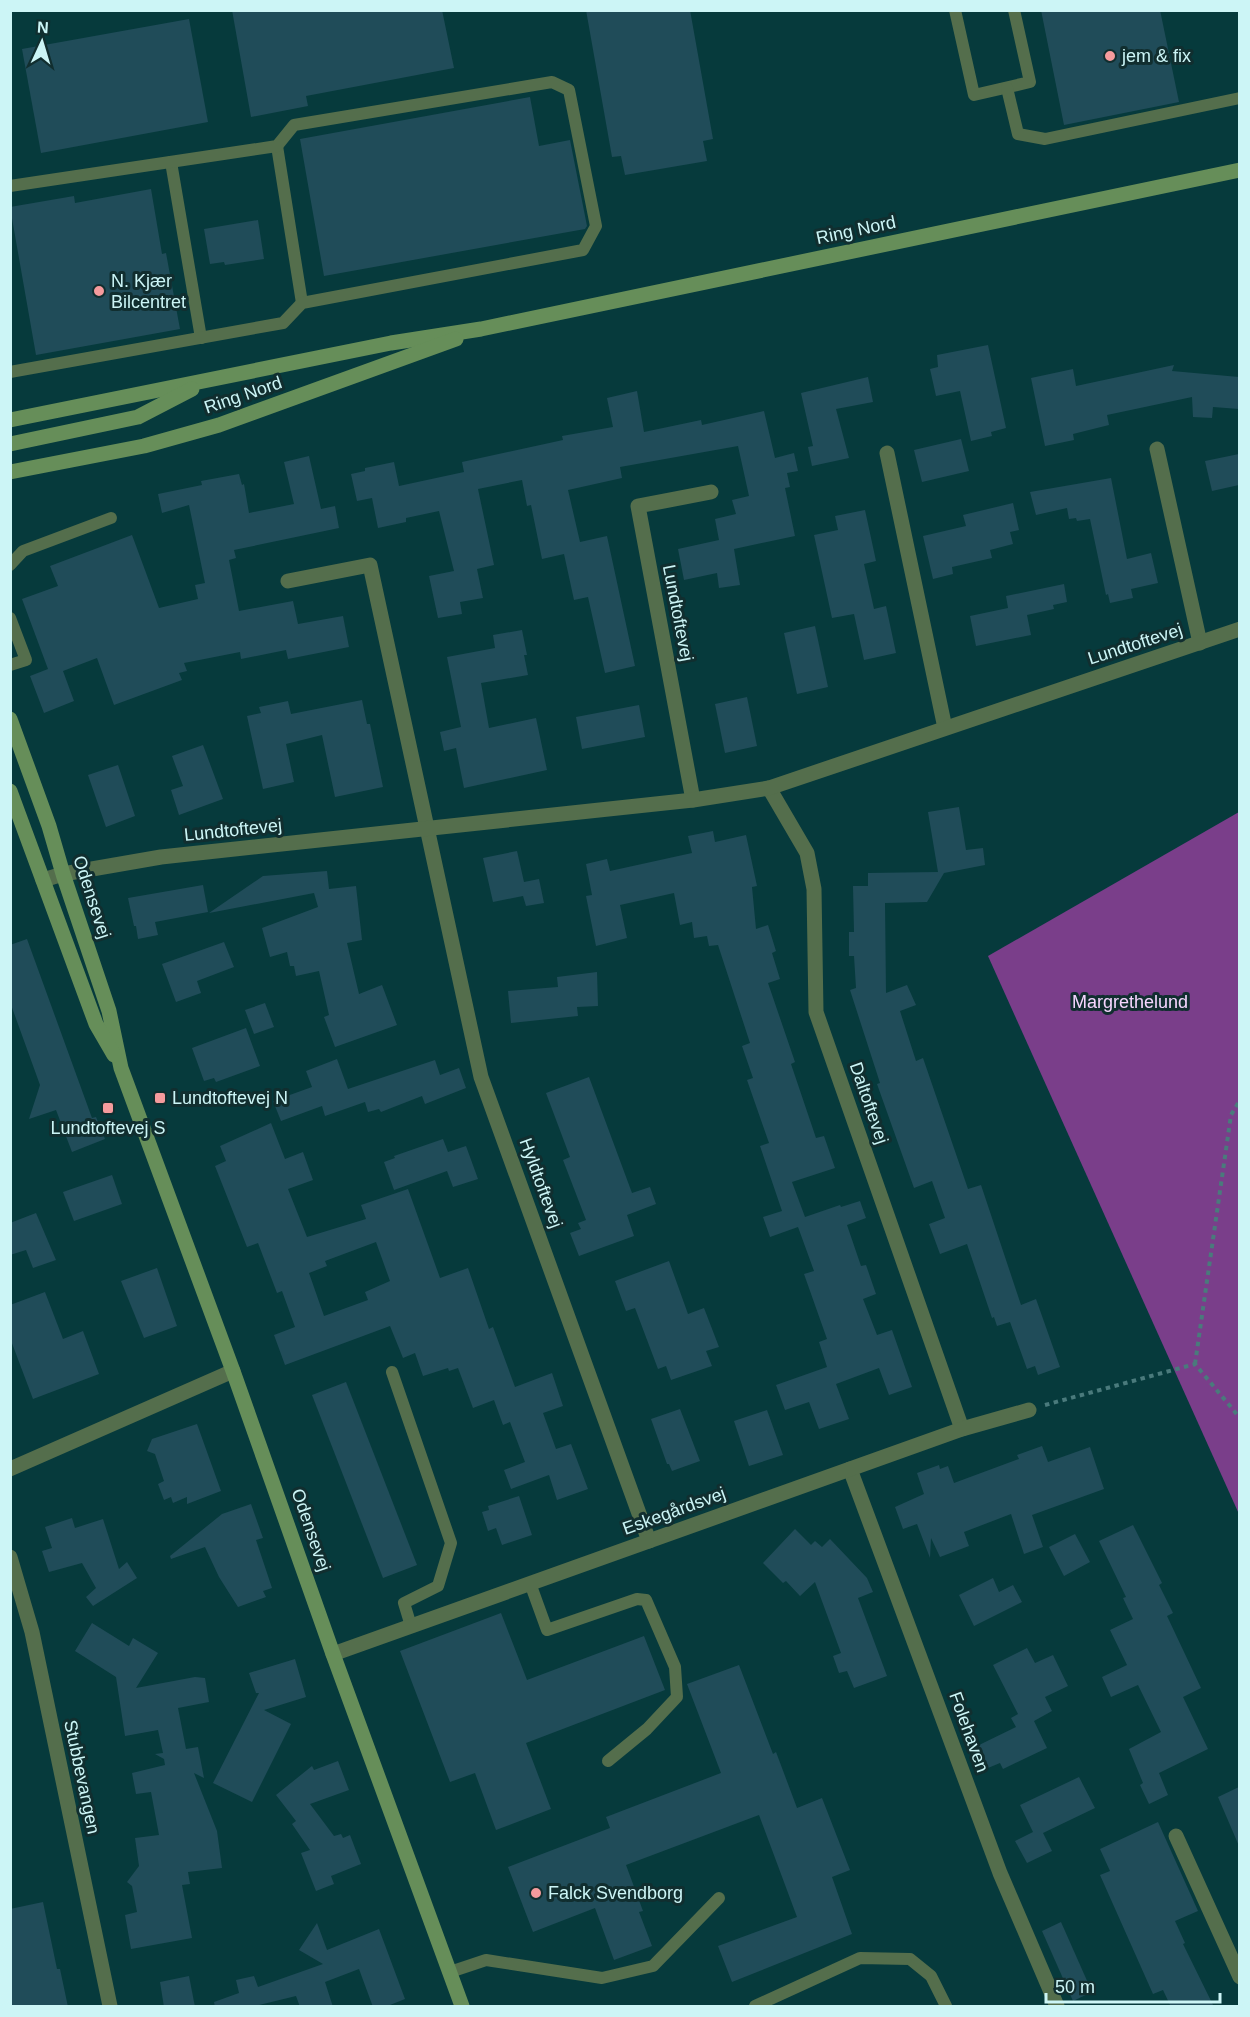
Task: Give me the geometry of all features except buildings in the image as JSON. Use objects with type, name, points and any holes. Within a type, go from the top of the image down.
[{"type":"main road","name":"Ring Nord","points":[[10,420],[391,343],[481,329],[1239,170]]},
{"type":"main road","name":"Ring Nord","points":[[10,472],[144,446],[219,424],[414,356],[481,329]]},
{"type":"main road","points":[[10,444],[138,417],[211,379]]},
{"type":"main road","name":"Odensevej","points":[[10,719],[14,736],[49,826],[109,1011],[121,1068],[233,1371],[462,2007]]},
{"type":"main road","name":"Odensevej","points":[[10,790],[96,1024],[121,1068]]},
{"type":"street","name":"Lundtoftevej","points":[[1157,449],[1200,643]]},
{"type":"street","points":[[887,453],[945,728]]},
{"type":"street","name":"Lundtoftevej","points":[[693,800],[638,506],[711,492]]},
{"type":"street","points":[[288,581],[370,565],[428,830]]},
{"type":"street","name":"Lundtoftevej","points":[[43,880],[63,874],[161,857],[693,800],[769,788],[1239,629]]},
{"type":"street","name":"Daltoftevej","points":[[769,788],[807,853],[814,889],[816,1012],[962,1429]]},
{"type":"street","name":"Hyldtoftevej","points":[[428,830],[482,1077],[649,1541]]},
{"type":"street","points":[[10,1469],[233,1371]]},
{"type":"street","name":"Eskegårdsvej","points":[[333,1654],[962,1429],[1029,1410]]},
{"type":"street","name":"Folehaven","points":[[850,1469],[1000,1873],[1058,2007]]},
{"type":"street","name":"Stubbevangen","points":[[10,1557],[32,1632],[110,2007]]},
{"type":"street","points":[[1176,1836],[1239,1977]]},
{"type":"lane","points":[[955,10],[974,95],[1030,82],[1014,10]]},
{"type":"lane","points":[[10,186],[277,146],[294,125],[552,82],[569,90],[596,226],[583,250],[302,303],[283,323],[10,372]]},
{"type":"lane","points":[[1007,87],[1018,134],[1045,140],[1239,98]]},
{"type":"lane","points":[[277,146],[302,303]]},
{"type":"lane","points":[[171,162],[201,338]]},
{"type":"lane","points":[[10,566],[22,551],[111,518]]},
{"type":"lane","points":[[10,618],[26,660],[10,665]]},
{"type":"lane","points":[[392,1372],[451,1543],[438,1586],[404,1603],[411,1626]]},
{"type":"lane","points":[[530,1583],[547,1630],[637,1599],[646,1600],[675,1667],[676,1697],[647,1729],[608,1761]]},
{"type":"lane","points":[[450,1972],[486,1960],[603,1978],[653,1966],[719,1898]]},
{"type":"lane","points":[[755,2007],[860,1958],[910,1959],[931,1976],[946,2007]]},
{"type":"path","points":[[1239,1100],[1231,1115],[1195,1364],[1239,1418]]},
{"type":"path","points":[[1029,1410],[1195,1364]]},
{"type":"green space","name":"Margrethelund","points":[[1239,812],[1239,1514],[988,956]]},
{"type":"place","name":"jem & fix","points":[[1110,56]]},
{"type":"place","name":"N. Kjær Bilcentret","points":[[99,291]]},
{"type":"place","name":"Lundtoftevej N","points":[[160,1098]]},
{"type":"place","name":"Lundtoftevej S","points":[[108,1108]]},
{"type":"place","name":"Falck Svendborg","points":[[536,1893]]}]
